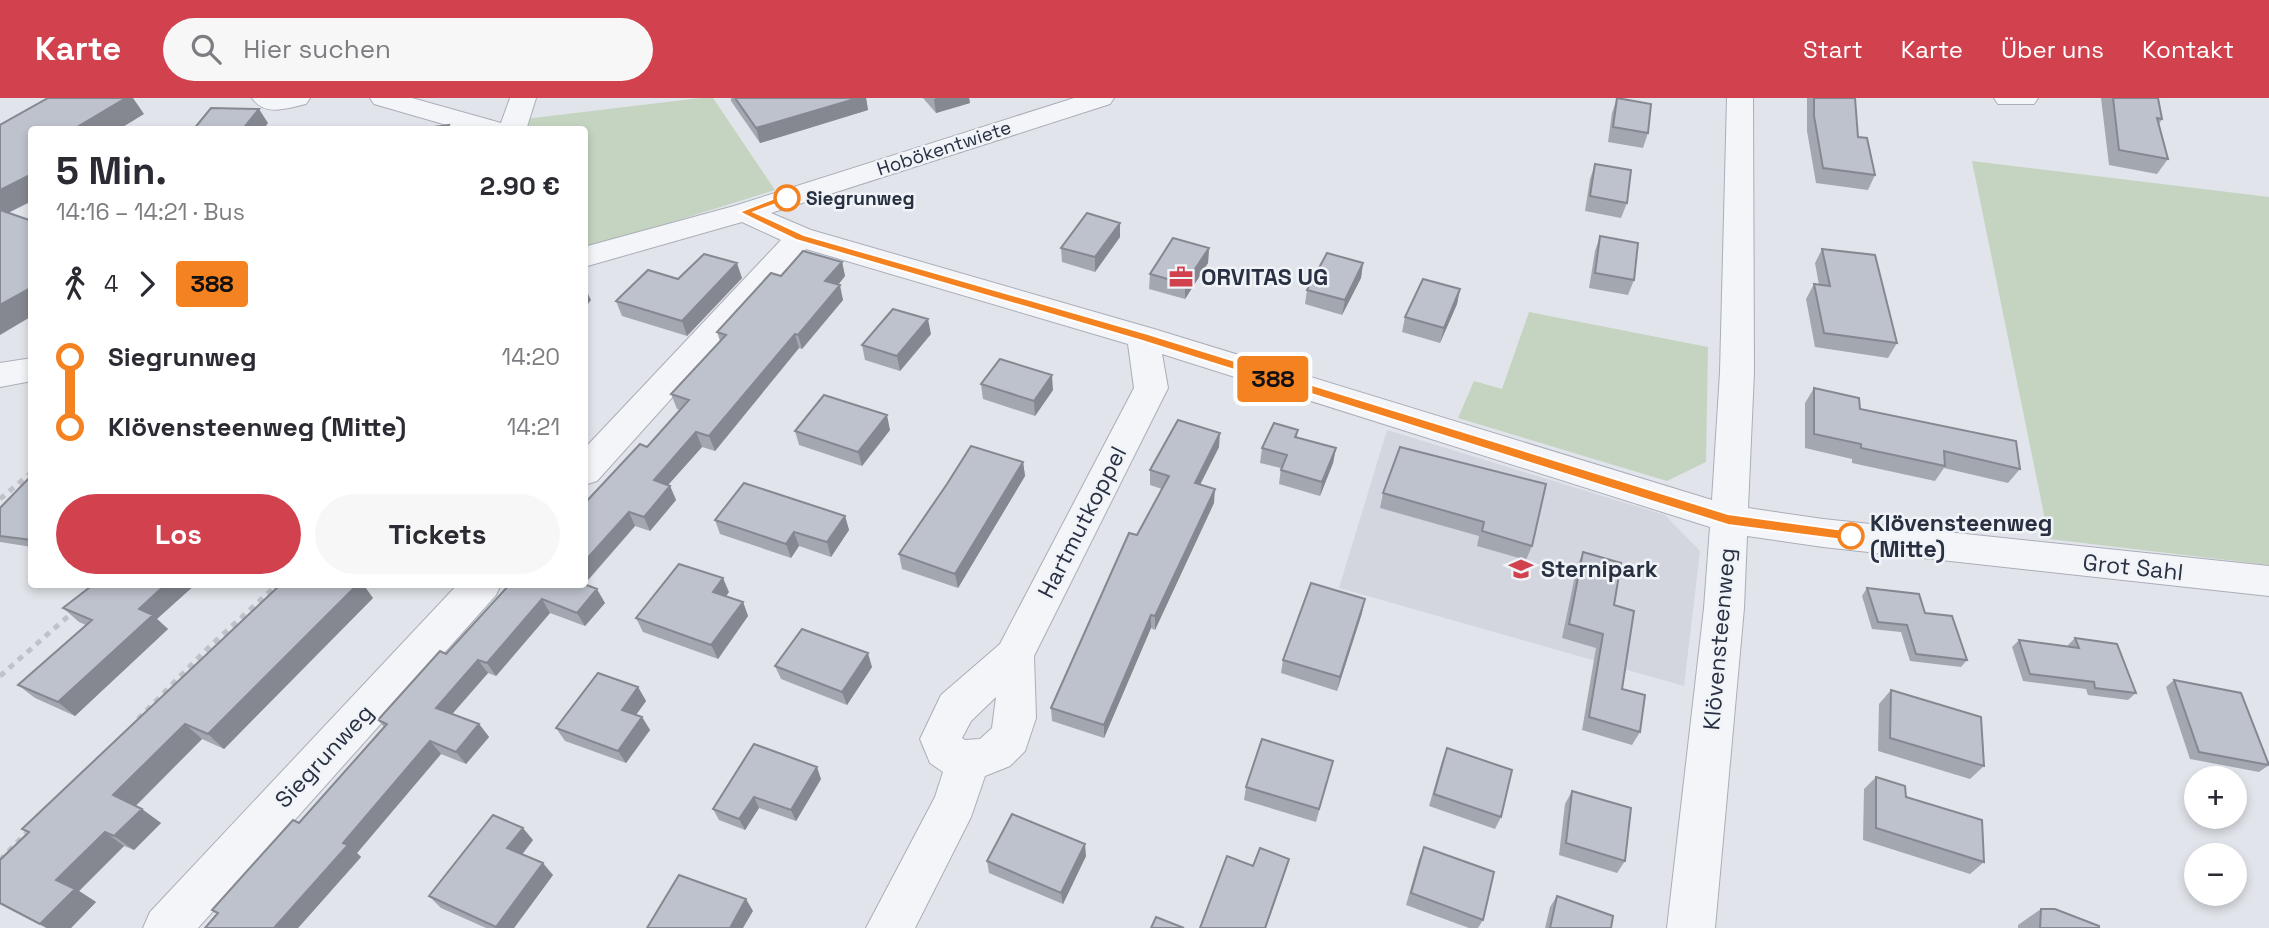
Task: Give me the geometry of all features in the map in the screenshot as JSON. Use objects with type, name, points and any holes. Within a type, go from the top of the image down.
[{"type":"street","points":[[265,98],[273,103],[297,98]]},
{"type":"street","points":[[383,98],[482,126]]},
{"type":"street","points":[[513,126],[523,98]]},
{"type":"street","name":"Hobökentwiete","points":[[588,256],[744,212],[1101,98]]},
{"type":"street","name":"Klövensteenweg","points":[[1691,928],[1724,608],[1737,372],[1740,98]]},
{"type":"street","points":[[2007,98],[2025,98]]},
{"type":"street","name":"Grot Sahl","points":[[744,212],[800,237],[1143,337],[1728,519],[1823,533],[2269,581]]},
{"type":"street","points":[[588,468],[800,237]]},
{"type":"street","points":[[1143,337],[1151,388],[1210,359]]},
{"type":"street","points":[[0,375],[28,370]]},
{"type":"street","name":"Hartmutkoppel","points":[[890,928],[955,803],[969,759],[945,750],[940,739],[942,731],[956,708],[1014,656],[1151,388]]},
{"type":"street","name":"Siegrunweg","points":[[167,928],[478,588]]},
{"type":"path","points":[[0,499],[28,475]]},
{"type":"path","points":[[133,724],[209,647],[274,588]]},
{"type":"path","points":[[0,676],[83,603]]},
{"type":"path","points":[[0,860],[38,821]]},
{"type":"shaded area","name":"Sternipark","points":[[1387,430],[1665,515],[1700,551],[1684,686],[1339,588]]},
{"type":"green space","points":[[713,98],[775,190],[588,248],[588,126],[524,126],[525,119]]},
{"type":"green space","points":[[1972,161],[2269,197],[2269,565],[2049,539]]},
{"type":"green space","points":[[1529,312],[1708,347],[1706,462],[1667,481],[1458,418],[1474,381],[1502,389]]},
{"type":"building","points":[[48,98],[126,98],[79,126],[28,126],[28,176],[0,190],[0,125]]},
{"type":"building","points":[[735,98],[858,98],[756,128]]},
{"type":"building","points":[[1617,98],[1651,104],[1648,133],[1613,127]]},
{"type":"building","points":[[1814,98],[1855,98],[1858,137],[1867,138],[1875,175],[1823,168],[1814,116]]},
{"type":"building","points":[[2113,98],[2158,98],[2162,119],[2157,118],[2168,159],[2119,150]]},
{"type":"building","points":[[211,108],[259,109],[245,126],[196,126]]},
{"type":"building","points":[[1595,164],[1631,170],[1627,203],[1590,196]]},
{"type":"building","points":[[0,210],[28,220],[28,289],[0,305]]},
{"type":"building","points":[[1087,213],[1120,223],[1095,257],[1061,248]]},
{"type":"building","points":[[1600,236],[1638,243],[1634,280],[1595,273]]},
{"type":"building","points":[[1173,238],[1209,248],[1185,284],[1150,274]]},
{"type":"building","points":[[1822,249],[1875,255],[1897,343],[1824,333],[1814,284],[1830,286]]},
{"type":"building","points":[[803,251],[842,262],[825,281],[840,285],[798,335],[795,334],[709,436],[696,432],[654,480],[670,486],[644,517],[629,512],[588,558],[588,500],[640,444],[647,447],[689,400],[671,394],[726,335],[717,332],[771,273],[781,276]]},
{"type":"building","points":[[1327,253],[1363,263],[1345,300],[1307,290]]},
{"type":"building","points":[[704,254],[737,263],[682,321],[616,301],[648,270],[678,279]]},
{"type":"building","points":[[1423,279],[1460,289],[1444,328],[1405,317]]},
{"type":"building","points":[[893,309],[928,319],[897,356],[862,345]]},
{"type":"building","points":[[1000,359],[1052,375],[1034,401],[981,384]]},
{"type":"building","points":[[1814,388],[1859,398],[1860,409],[2016,441],[2020,469],[1944,451],[1945,466],[1861,448],[1861,444],[1814,434]]},
{"type":"building","points":[[824,395],[887,415],[858,452],[795,431]]},
{"type":"building","points":[[1178,420],[1220,433],[1195,483],[1215,489],[1155,616],[1151,615],[1104,725],[1051,708],[1129,533],[1137,535],[1169,476],[1150,470]]},
{"type":"building","points":[[1274,423],[1298,430],[1295,437],[1336,448],[1322,482],[1281,470],[1287,455],[1262,448]]},
{"type":"building","points":[[971,446],[1023,462],[955,574],[899,554],[947,484]]},
{"type":"building","points":[[1400,447],[1546,484],[1532,546],[1482,531],[1484,522],[1383,493]]},
{"type":"building","points":[[28,479],[28,540],[0,536],[0,508]]},
{"type":"building","points":[[744,483],[845,516],[827,542],[794,532],[786,544],[715,520]]},
{"type":"building","points":[[1583,552],[1621,563],[1614,605],[1634,611],[1622,689],[1645,695],[1640,732],[1589,717],[1603,634],[1569,624]]},
{"type":"building","points":[[679,564],[723,578],[713,592],[743,602],[711,645],[636,618]]},
{"type":"building","points":[[1311,583],[1365,599],[1340,677],[1283,660]]},
{"type":"building","points":[[588,586],[597,589],[577,613],[542,599],[487,663],[478,660],[436,708],[479,724],[456,752],[430,741],[343,843],[348,845],[274,928],[205,928],[218,913],[212,910],[293,820],[299,823],[387,724],[378,720],[440,651],[446,654],[506,588],[588,588]]},
{"type":"building","points":[[89,588],[162,588],[139,609],[153,615],[58,702],[18,685],[92,620],[63,608]]},
{"type":"building","points":[[277,588],[354,588],[208,734],[185,724],[113,795],[142,809],[114,836],[105,832],[56,880],[75,889],[40,924],[0,903],[0,860],[29,832],[22,829]]},
{"type":"building","points":[[1867,588],[1919,594],[1925,613],[1952,616],[1967,660],[1916,654],[1907,625],[1878,622]]},
{"type":"building","points":[[802,629],[868,653],[842,692],[775,666]]},
{"type":"building","points":[[2075,638],[2117,644],[2136,693],[2095,688],[2094,682],[2030,674],[2019,640],[2079,648]]},
{"type":"building","points":[[598,673],[638,687],[622,710],[642,717],[618,751],[556,728]]},
{"type":"building","points":[[2174,680],[2241,693],[2269,765],[2199,752]]},
{"type":"building","points":[[1891,690],[1981,717],[1984,766],[1890,738]]},
{"type":"building","points":[[1262,739],[1333,761],[1319,809],[1246,787]]},
{"type":"building","points":[[754,744],[817,767],[791,810],[754,797],[739,819],[713,809]]},
{"type":"building","points":[[1447,748],[1512,770],[1501,817],[1434,794]]},
{"type":"building","points":[[1876,777],[1905,786],[1906,797],[1982,820],[1984,862],[1876,828]]},
{"type":"building","points":[[1572,791],[1631,808],[1625,861],[1566,843]]},
{"type":"building","points":[[1012,814],[1085,844],[1061,893],[987,861]]},
{"type":"building","points":[[493,815],[523,828],[507,848],[543,863],[496,927],[429,896]]},
{"type":"building","points":[[1424,847],[1494,872],[1483,920],[1411,893]]},
{"type":"building","points":[[1260,848],[1289,859],[1265,928],[1200,928],[1227,856],[1253,866]]},
{"type":"building","points":[[679,875],[746,899],[730,928],[647,928]]},
{"type":"building","points":[[1557,896],[1613,916],[1611,928],[1550,928]]},
{"type":"building","points":[[2041,909],[2055,909],[2099,928],[2040,928]]},
{"type":"building","points":[[1156,917],[1184,928],[1151,928]]},
{"type":"bus line","name":"388","points":[[787,198],[744,212],[800,237],[1143,337],[1728,519],[1851,536]]},
{"type":"place","name":"Siegrunweg","points":[[787,198]]},
{"type":"place","name":"ORVITAS UG","points":[[1181,277]]},
{"type":"place","name":"Klövensteenweg (Mitte)","points":[[1851,536]]},
{"type":"place","name":"Sternipark","points":[[1521,569]]}]
